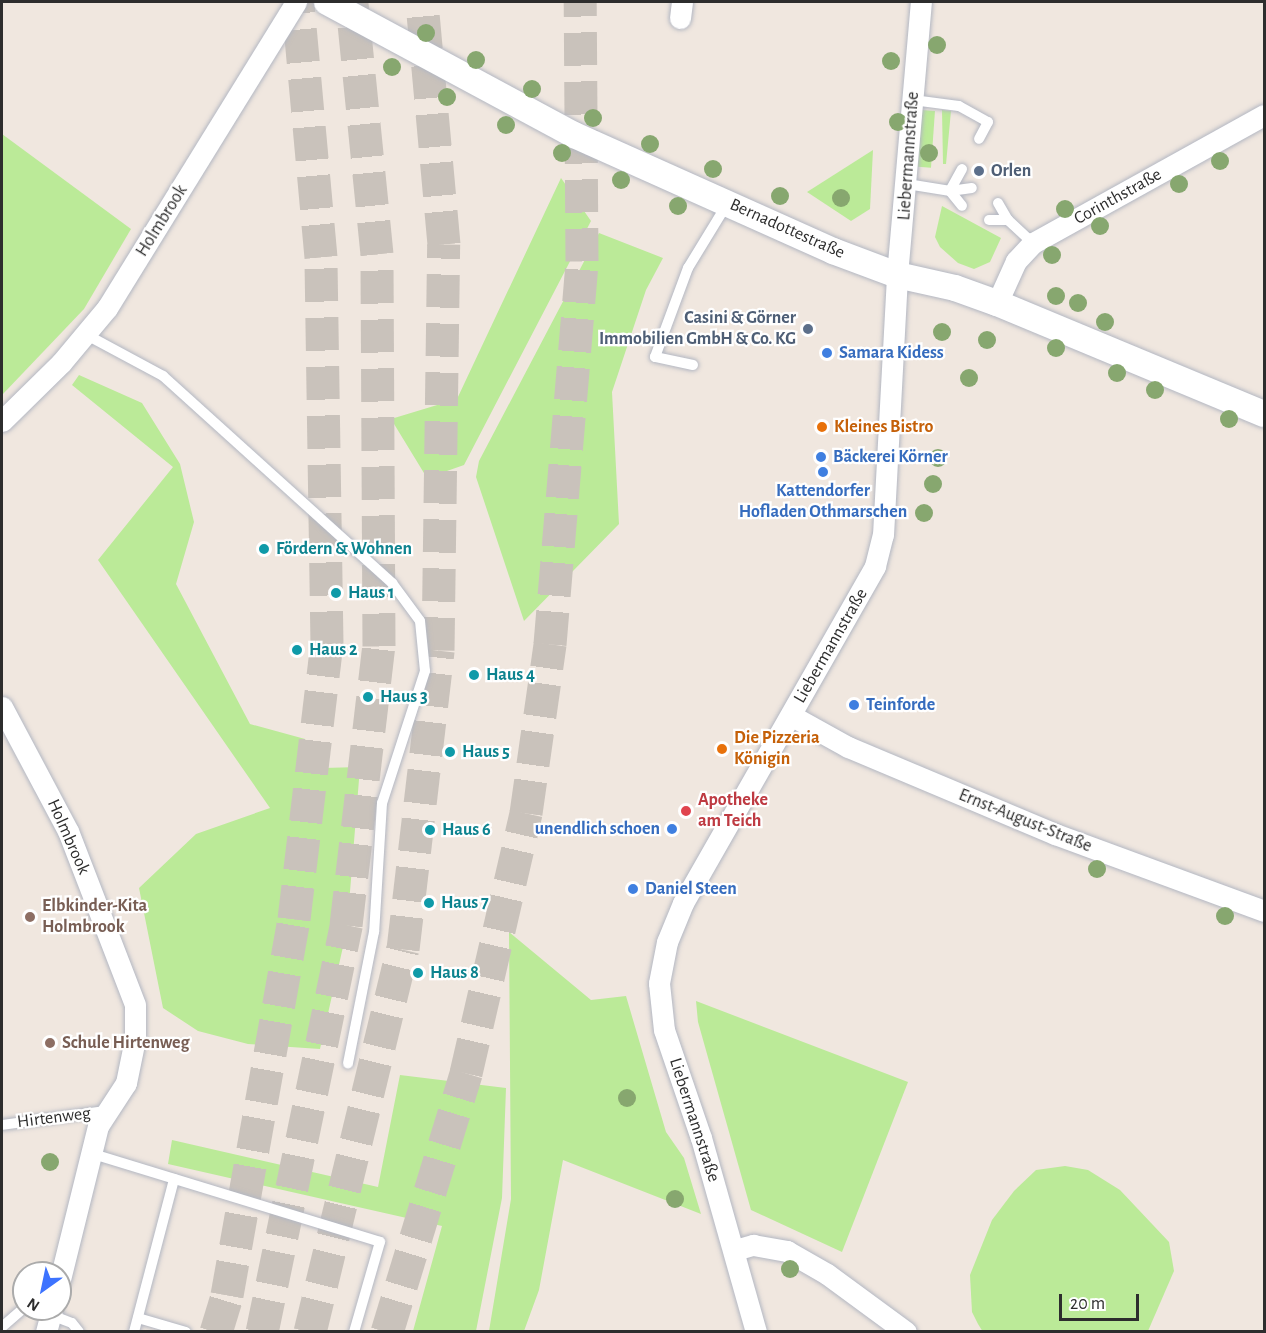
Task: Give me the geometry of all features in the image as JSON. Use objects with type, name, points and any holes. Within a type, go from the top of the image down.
[{"type":"street","name":"Holmbrook","points":[[2,421],[86,334],[107,308],[296,2]]},
{"type":"street","name":"Bernadottestraße","points":[[327,2],[574,135],[728,204],[897,275],[955,288],[997,303],[1264,414]]},
{"type":"street","name":"Liebermannstraße","points":[[756,1332],[735,1250],[664,1030],[659,983],[667,942],[683,903],[792,716],[875,567],[883,534],[897,275],[908,184],[921,2]]},
{"type":"street","name":"Corinthstraße","points":[[997,303],[1016,261],[1033,243],[1264,115]]},
{"type":"street","name":"Holmbrook","points":[[2,707],[68,831],[135,1005],[135,1040],[126,1083],[98,1126],[65,1261]]},
{"type":"street","name":"Ernst-August-Straße","points":[[792,716],[848,747],[1045,830],[1264,910]]},
{"type":"street","points":[[735,1250],[753,1245],[787,1251],[827,1274],[906,1332]]},
{"type":"lane","points":[[914,100],[959,106],[988,122],[979,139]]},
{"type":"lane","points":[[950,191],[962,169]]},
{"type":"lane","points":[[908,184],[950,191],[972,188]]},
{"type":"lane","points":[[950,191],[962,206]]},
{"type":"lane","points":[[998,202],[1008,220],[1033,243]]},
{"type":"lane","points":[[693,364],[655,357],[688,268],[728,204]]},
{"type":"lane","points":[[989,220],[1008,220]]},
{"type":"lane","points":[[86,334],[163,376],[384,575],[420,621],[425,671],[382,803],[374,932],[348,1063]]},
{"type":"lane","name":"Hirtenweg","points":[[2,1125],[106,1111]]},
{"type":"lane","points":[[93,1154],[380,1242],[354,1332]]},
{"type":"lane","points":[[134,1332],[174,1179]]},
{"type":"lane","points":[[138,1318],[186,1332]]},
{"type":"lane","points":[[61,1321],[72,1323],[79,1332]]},
{"type":"green space","points":[[922,110],[935,111],[931,168],[918,167]]},
{"type":"green space","points":[[942,110],[951,111],[946,164],[943,164]]},
{"type":"green space","points":[[2,134],[131,229],[84,309],[2,395]]},
{"type":"green space","points":[[873,150],[870,209],[851,221],[807,192]]},
{"type":"green space","points":[[561,178],[591,221],[464,465],[427,478],[391,419],[457,399]]},
{"type":"green space","points":[[942,206],[1001,238],[990,262],[974,269],[958,263],[940,247],[935,237]]},
{"type":"green space","points":[[599,233],[663,258],[646,290],[612,392],[619,524],[524,621],[476,477],[479,461]]},
{"type":"green space","points":[[79,375],[142,403],[180,464],[194,522],[176,584],[250,724],[305,739],[323,768],[360,767],[347,929],[320,1049],[248,1044],[198,1031],[163,1008],[139,888],[196,834],[270,808],[98,560],[173,467],[72,385]]},
{"type":"green space","points":[[509,932],[591,1000],[626,996],[666,1132],[684,1158],[701,1214],[563,1160],[539,1290],[524,1331],[489,1331],[511,1199]]},
{"type":"green space","points":[[696,1001],[908,1082],[842,1252],[751,1210],[698,1022]]},
{"type":"green space","points":[[400,1075],[506,1088],[502,1198],[476,1331],[413,1331],[442,1226],[168,1164],[172,1140],[378,1187]]},
{"type":"green space","points":[[1065,1166],[1088,1170],[1120,1190],[1169,1242],[1174,1271],[1148,1331],[983,1332],[972,1312],[970,1275],[992,1220],[1014,1191],[1036,1170]]},
{"type":"tunnel","points":[[216,1332],[227,1295],[294,919],[327,644],[321,257],[298,2]]},
{"type":"tunnel","points":[[262,1332],[346,925],[379,646],[377,254],[352,2]]},
{"type":"tunnel","points":[[310,1332],[403,949],[438,650],[444,244],[422,2]]},
{"type":"tunnel","points":[[387,1332],[466,1073],[526,813],[550,644],[582,261],[580,2]]},
{"type":"place","name":"Orlen","points":[[979,171]]},
{"type":"place","name":"Casini & Görner Immobilien GmbH & Co. KG","points":[[808,329]]},
{"type":"place","name":"Samara Kidess","points":[[827,353]]},
{"type":"place","name":"Kleines Bistro","points":[[822,427]]},
{"type":"place","name":"Bäckerei Körner","points":[[821,457]]},
{"type":"place","name":"Kattendorfer Hofladen Othmarschen","points":[[823,472]]},
{"type":"place","name":"Fördern & Wohnen","points":[[264,549]]},
{"type":"place","name":"Haus 1","points":[[336,593]]},
{"type":"place","name":"Haus 2","points":[[297,650]]},
{"type":"place","name":"Haus 4","points":[[474,675]]},
{"type":"place","name":"Haus 3","points":[[368,697]]},
{"type":"place","name":"Teinforde","points":[[854,705]]},
{"type":"place","name":"Die Pizzeria Königin","points":[[722,749]]},
{"type":"place","name":"Haus 5","points":[[450,752]]},
{"type":"place","name":"Apotheke am Teich","points":[[686,811]]},
{"type":"place","name":"unendlich schoen","points":[[672,829]]},
{"type":"place","name":"Haus 6","points":[[430,830]]},
{"type":"place","name":"Daniel Steen","points":[[633,889]]},
{"type":"place","name":"Haus 7","points":[[429,903]]},
{"type":"place","name":"Elbkinder-Kita Holmbrook","points":[[30,917]]},
{"type":"place","name":"Haus 8","points":[[418,973]]},
{"type":"place","name":"Schule Hirtenweg","points":[[50,1043]]}]
